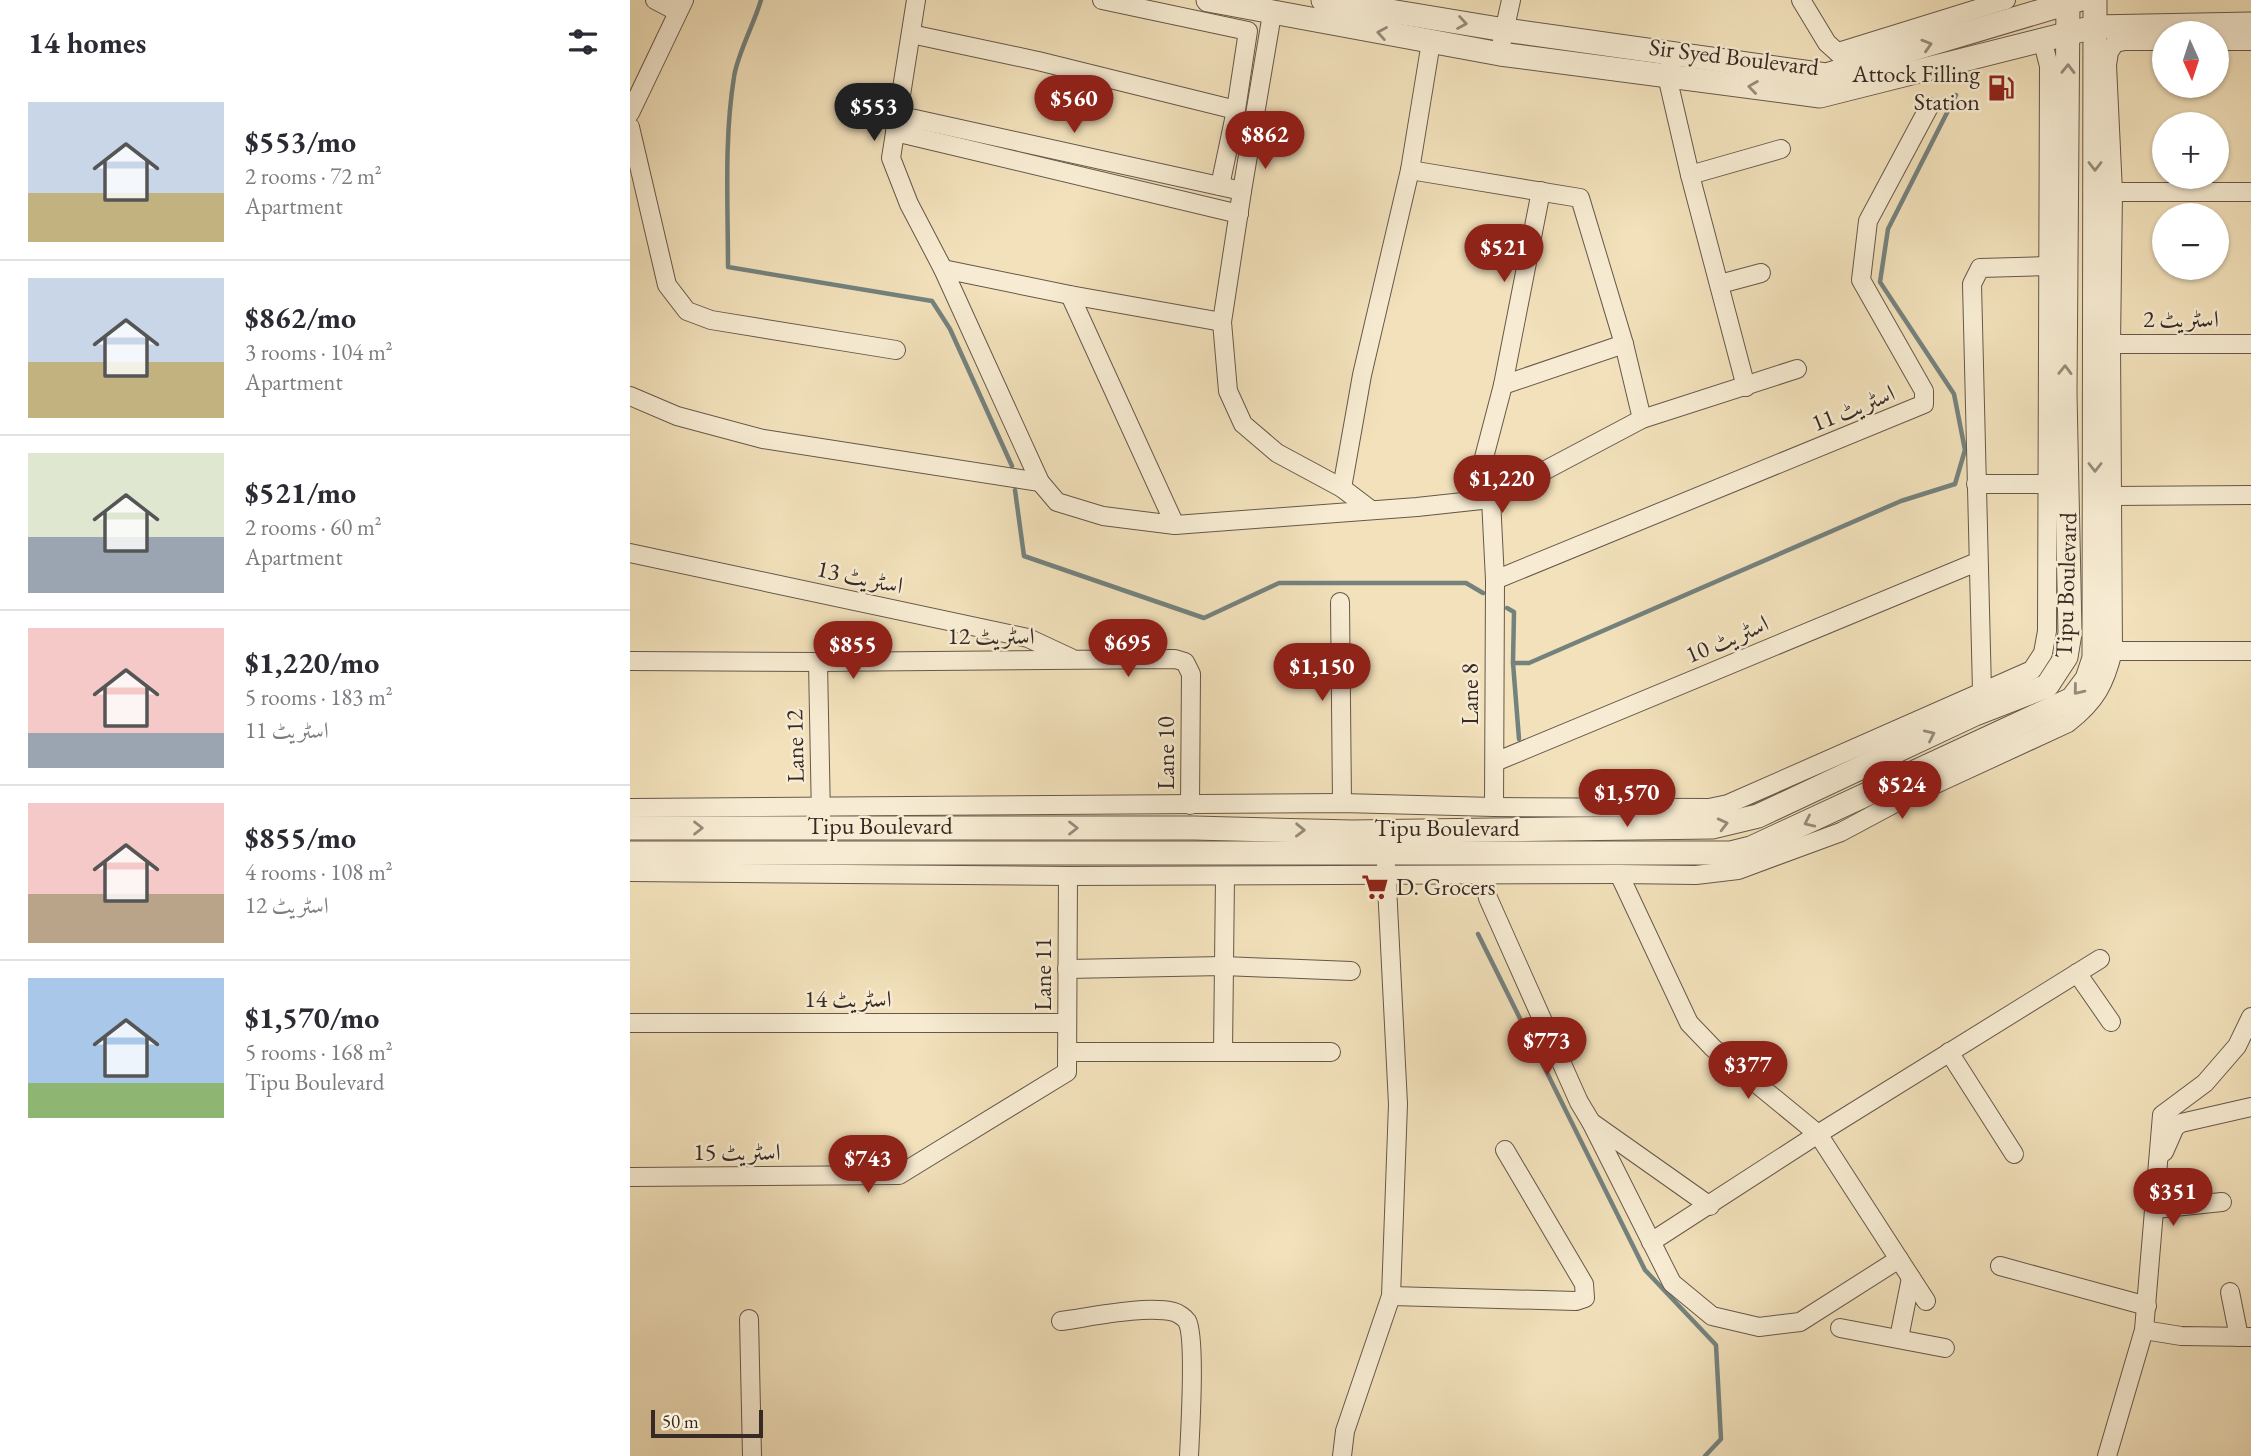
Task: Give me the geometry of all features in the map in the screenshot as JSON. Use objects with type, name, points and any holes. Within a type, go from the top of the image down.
[{"type":"street","points":[[630,113],[681,6],[655,0]]},
{"type":"street","points":[[916,0],[891,158],[909,204],[943,269],[1040,482],[1057,502],[1103,516],[1175,525],[1491,499],[1642,419],[1797,369]]},
{"type":"street","points":[[1102,0],[1248,31],[1236,110],[1220,186]]},
{"type":"street","name":"Sir Syed Boulevard","points":[[1322,0],[1505,30],[1820,96],[2094,27],[2251,24]]},
{"type":"street","points":[[1500,54],[1511,0]]},
{"type":"street","points":[[1801,0],[1827,43],[1846,60],[2006,0]]},
{"type":"street","name":"Tipu Boulevard","points":[[630,853],[1026,852],[1386,865],[1644,853],[1731,853],[1751,848],[2073,699],[2087,679],[2094,658],[2103,428],[2103,130],[2094,27],[2095,0]]},
{"type":"street","name":"Sir Syed Boulevard","points":[[1215,1],[1500,54],[1826,75],[1846,60],[2072,1]]},
{"type":"street","name":"Tipu Boulevard","points":[[630,828],[821,818],[1028,828],[1352,832],[1646,818],[1712,827],[1758,816],[1975,714],[2047,686],[2066,657],[2070,633],[2065,394],[2069,34],[2072,1]]},
{"type":"street","points":[[1272,13],[1222,323],[1228,391],[1243,424],[1277,453],[1342,488],[1371,510]]},
{"type":"street","points":[[911,34],[1038,61],[1236,110]]},
{"type":"street","points":[[630,808],[821,818],[1191,805],[1342,803],[1494,807],[1646,818],[1728,804],[2032,670],[2043,653],[2048,631],[2049,66],[2042,39]]},
{"type":"street","points":[[630,872],[1225,876],[1386,865],[1482,875],[1696,876],[1738,870],[1841,832],[2068,723],[2086,709],[2102,688],[2113,650],[2113,496],[2103,428],[2111,344],[2113,192],[2103,130],[2107,65],[2109,52],[2115,43],[2152,41]]},
{"type":"street","points":[[2230,41],[2251,41]]},
{"type":"street","points":[[1342,488],[1362,374],[1410,170],[1431,42]]},
{"type":"street","points":[[1670,64],[1690,175],[1746,387]]},
{"type":"street","name":"اسٹریٹ 11","points":[[1495,580],[1924,404],[1924,391],[1861,281],[1868,221],[1929,107]]},
{"type":"street","points":[[896,124],[1242,191]]},
{"type":"street","points":[[896,124],[1239,214]]},
{"type":"street","points":[[630,127],[667,285],[687,311],[711,320],[896,350]]},
{"type":"street","points":[[1690,175],[1781,149]]},
{"type":"street","points":[[1410,170],[1580,198],[1624,344],[1642,419]]},
{"type":"street","points":[[1541,191],[1503,385],[1624,344]]},
{"type":"street","points":[[2113,192],[2251,192]]},
{"type":"street","points":[[1982,691],[1972,284],[1980,268],[2048,266]]},
{"type":"street","points":[[943,269],[1222,323]]},
{"type":"street","points":[[1720,284],[1761,273]]},
{"type":"street","points":[[1070,295],[1175,525]]},
{"type":"street","name":"اسٹریٹ 2","points":[[2111,344],[2251,344]]},
{"type":"street","name":"Lane 8","points":[[1494,807],[1495,580],[1491,499],[1476,488],[1503,385]]},
{"type":"street","points":[[630,397],[677,416],[763,439],[1040,482]]},
{"type":"street","points":[[1976,484],[2048,484]]},
{"type":"street","points":[[2113,496],[2251,495]]},
{"type":"street","name":"اسٹریٹ 13","points":[[630,553],[1028,638],[1075,660]]},
{"type":"street","name":"اسٹریٹ 10","points":[[1495,762],[1977,562]]},
{"type":"street","points":[[1340,602],[1342,803]]},
{"type":"street","points":[[2113,650],[2251,651]]},
{"type":"street","name":"اسٹریٹ 12","points":[[630,661],[1175,659],[1185,662]]},
{"type":"street","name":"Lane 12","points":[[818,662],[821,818]]},
{"type":"street","name":"Lane 10","points":[[1185,662],[1191,674],[1191,805]]},
{"type":"street","points":[[1644,853],[1646,818]]},
{"type":"street","points":[[1026,852],[1028,828]]},
{"type":"street","points":[[1342,1456],[1345,1431],[1391,1296],[1398,1104],[1386,865]]},
{"type":"street","points":[[1619,874],[1689,1023],[1713,1048],[1818,1134],[1926,1301]]},
{"type":"street","points":[[1482,875],[1488,898],[1579,1102],[1672,1283],[1712,1316],[1759,1327],[1800,1322],[1899,1259]]},
{"type":"street","name":"Lane 11","points":[[1067,1072],[1068,876]]},
{"type":"street","points":[[1223,1052],[1225,876]]},
{"type":"street","points":[[1651,1242],[1818,1134],[2100,959]]},
{"type":"street","points":[[1067,969],[1223,966],[1351,971]]},
{"type":"street","points":[[2077,973],[2111,1022]]},
{"type":"street","points":[[2107,1456],[2144,1330],[2162,1115],[2205,1083],[2237,1046],[2251,1017]]},
{"type":"street","name":"اسٹریٹ 14","points":[[630,1023],[1067,1023]]},
{"type":"street","points":[[1067,1052],[1331,1052]]},
{"type":"street","points":[[1950,1052],[2014,1154]]},
{"type":"street","name":"اسٹریٹ 15","points":[[630,1177],[899,1175],[1067,1072]]},
{"type":"street","points":[[2159,1165],[2175,1127],[2180,1123],[2251,1107]]},
{"type":"street","points":[[1591,1122],[1710,1206]]},
{"type":"street","points":[[1391,1296],[1576,1301],[1585,1298],[1584,1284],[1505,1150]]},
{"type":"street","points":[[2155,1209],[2222,1202]]},
{"type":"street","points":[[2000,1266],[2147,1306]]},
{"type":"street","points":[[1899,1338],[1911,1278]]},
{"type":"street","points":[[2144,1330],[2181,1336],[2245,1337],[2230,1292]]},
{"type":"street","points":[[1061,1321],[1146,1310],[1175,1312],[1186,1320],[1190,1333],[1192,1415],[1189,1456]]},
{"type":"street","points":[[749,1319],[752,1456]]},
{"type":"street","points":[[1840,1328],[1945,1348]]},
{"type":"waterway","points":[[761,0],[738,59],[731,100],[727,172],[728,267],[932,301],[950,329],[1012,466]]},
{"type":"waterway","points":[[1513,663],[1529,663],[1901,501],[1955,484],[1965,450],[1954,394],[1880,282],[1888,229],[1956,95]]},
{"type":"waterway","points":[[1015,490],[1024,556],[1204,618],[1279,583],[1466,583],[1483,593]]},
{"type":"waterway","points":[[1507,608],[1514,612],[1513,663],[1519,739]]},
{"type":"waterway","points":[[1741,809],[1787,790]]},
{"type":"waterway","points":[[1478,934],[1645,1270],[1716,1345],[1721,1439],[1705,1456]]},
{"type":"place","name":"Attock Filling Station","points":[[2001,88]]},
{"type":"place","name":"D. Grocers","points":[[1375,887]]}]
